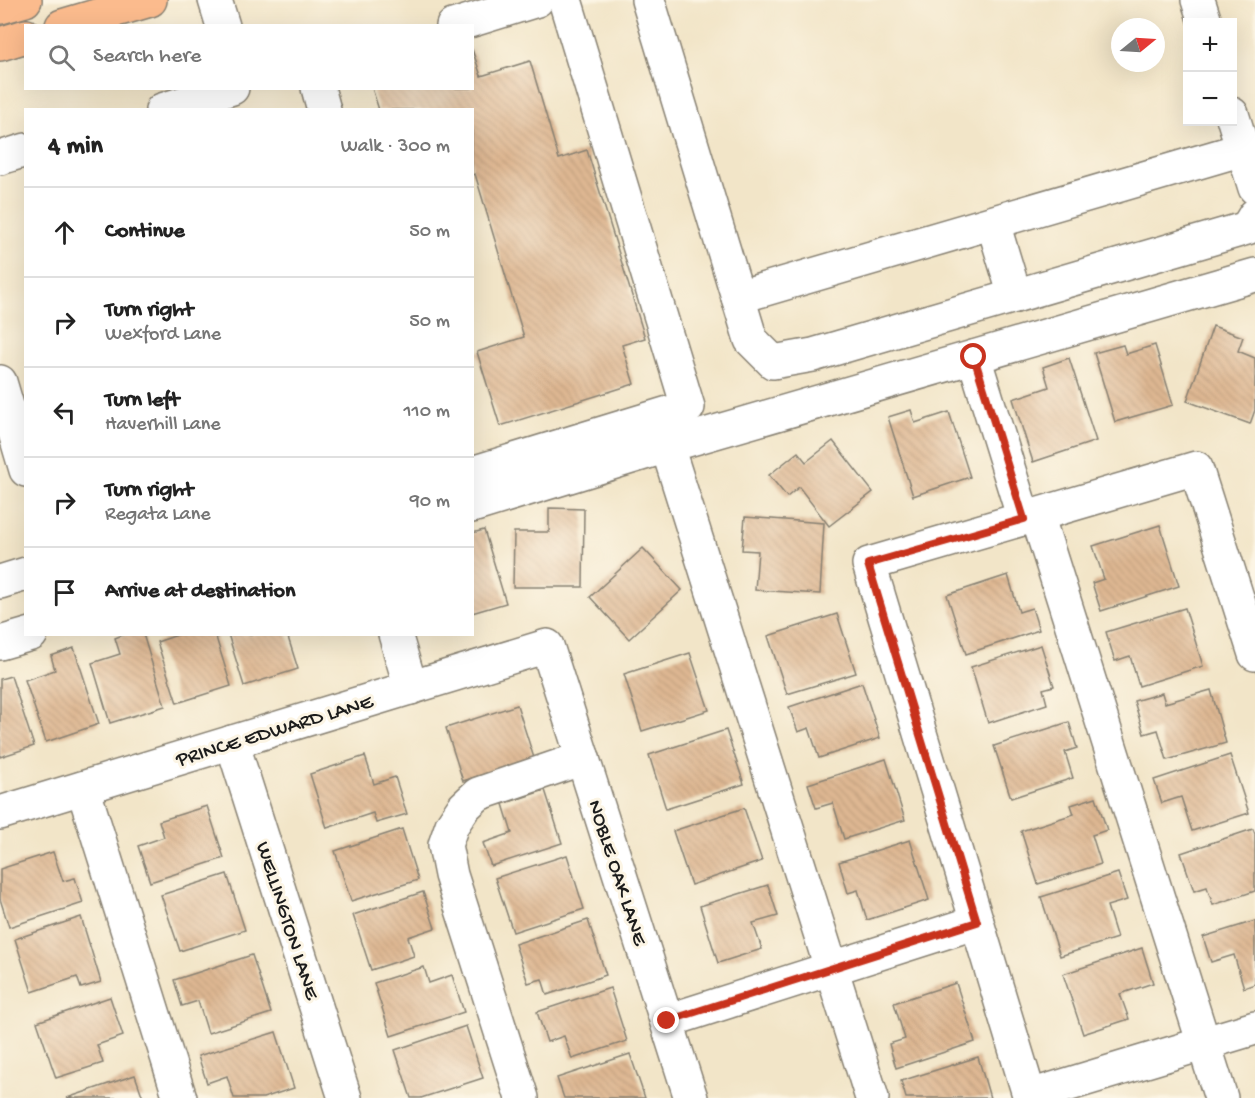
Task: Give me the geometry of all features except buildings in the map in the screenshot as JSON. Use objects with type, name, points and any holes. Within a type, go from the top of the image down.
[{"type":"main road","points":[[0,7],[25,0]]},
{"type":"main road","points":[[69,24],[150,0]]},
{"type":"main road","points":[[0,44],[24,37]]},
{"type":"street","points":[[215,0],[222,24]]},
{"type":"street","points":[[459,24],[537,0]]},
{"type":"street","points":[[474,472],[688,406],[565,0]]},
{"type":"street","points":[[648,0],[751,340],[773,362],[813,355],[1247,228],[1255,215]]},
{"type":"street","points":[[1198,0],[1204,18]]},
{"type":"street","points":[[168,108],[226,90]]},
{"type":"street","points":[[242,90],[246,108]]},
{"type":"street","points":[[319,90],[323,108]]},
{"type":"street","points":[[1236,126],[1255,188]]},
{"type":"street","points":[[738,297],[1243,149]]},
{"type":"street","points":[[0,158],[24,151]]},
{"type":"street","points":[[993,223],[1015,296]]},
{"type":"street","points":[[474,505],[667,446],[1255,275]]},
{"type":"street","points":[[974,357],[1030,517],[1221,1098]]},
{"type":"street","points":[[0,382],[24,463]]},
{"type":"street","points":[[667,446],[872,1098]]},
{"type":"street","points":[[1255,654],[1196,468],[868,564],[1030,1097],[1255,1028]]},
{"type":"street","points":[[0,582],[24,575]]},
{"type":"street","points":[[0,643],[24,636]]},
{"type":"street","points":[[396,636],[411,688]]},
{"type":"street","name":"PRINCE EDWARD LANE","points":[[0,813],[548,646]]},
{"type":"street","name":"NOBLE OAK LANE","points":[[548,646],[691,1098]]},
{"type":"street","name":"WELLINGTON LANE","points":[[232,742],[345,1098]]},
{"type":"street","points":[[522,1098],[451,875],[446,845],[453,825],[464,807],[478,794],[583,758]]},
{"type":"street","points":[[82,788],[180,1098]]},
{"type":"street","points":[[667,1021],[977,922]]},
{"type":"route","points":[[667,1021],[977,922],[868,564],[1024,519],[974,357]]}]
